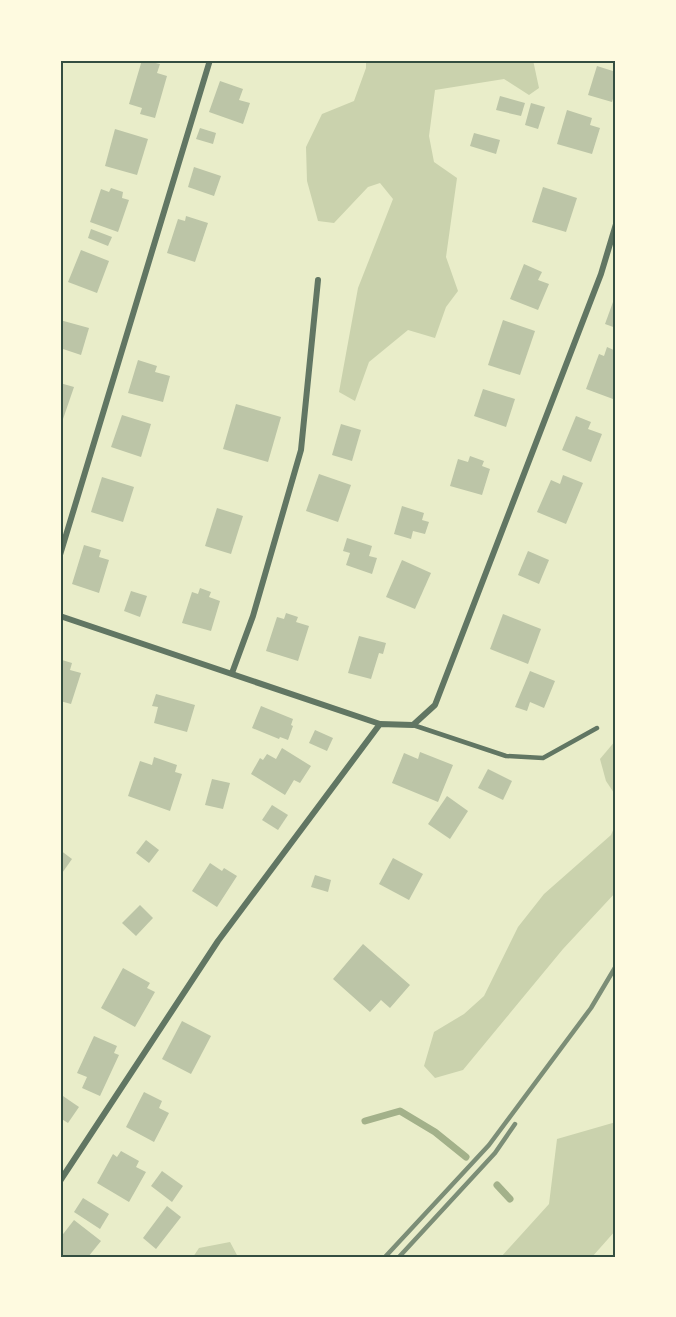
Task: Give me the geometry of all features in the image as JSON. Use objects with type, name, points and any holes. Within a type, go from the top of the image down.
[{"type":"street","points":[[60,555],[210,60]]},
{"type":"street","points":[[60,616],[380,724],[413,725],[435,705],[601,274],[616,224]]},
{"type":"street","points":[[232,673],[253,616],[301,450],[318,280]]},
{"type":"street","points":[[60,1181],[218,941],[380,724]]},
{"type":"lane","points":[[413,725],[506,756],[543,758],[597,728]]},
{"type":"green space","points":[[366,60],[533,60],[539,88],[529,95],[504,79],[435,90],[429,136],[434,162],[457,178],[446,257],[458,291],[446,307],[435,338],[408,330],[369,362],[355,401],[339,392],[358,288],[393,199],[380,183],[368,187],[334,223],[318,221],[307,181],[306,147],[322,114],[354,101],[366,68]]},
{"type":"green space","points":[[616,740],[616,796],[606,781],[600,759]]},
{"type":"green space","points":[[616,823],[616,892],[563,949],[463,1070],[435,1078],[424,1066],[434,1032],[464,1014],[484,996],[518,927],[544,894],[611,835]]},
{"type":"green space","points":[[616,1122],[616,1230],[592,1257],[501,1257],[549,1204],[557,1139]]},
{"type":"green space","points":[[230,1242],[238,1257],[193,1257],[199,1248]]},
{"type":"building","points":[[142,60],[160,64],[157,73],[167,76],[155,118],[140,114],[142,108],[129,104]]},
{"type":"building","points":[[597,66],[616,72],[616,89],[612,102],[588,95]]},
{"type":"building","points":[[220,81],[243,89],[239,100],[250,103],[243,124],[209,112]]},
{"type":"building","points":[[500,96],[525,103],[521,116],[496,110]]},
{"type":"building","points":[[531,103],[545,107],[538,129],[525,125]]},
{"type":"building","points":[[567,110],[592,118],[590,125],[600,128],[592,154],[557,144]]},
{"type":"building","points":[[200,128],[216,133],[213,144],[196,139]]},
{"type":"building","points":[[115,129],[148,139],[137,175],[105,166]]},
{"type":"building","points":[[474,133],[500,140],[496,154],[470,146]]},
{"type":"building","points":[[194,167],[221,176],[214,196],[188,187]]},
{"type":"building","points":[[543,187],[577,198],[566,232],[532,222]]},
{"type":"building","points":[[111,188],[123,192],[122,198],[129,200],[118,232],[90,222],[101,189],[109,192]]},
{"type":"building","points":[[186,216],[208,223],[195,262],[167,253],[178,219],[185,221]]},
{"type":"building","points":[[91,229],[112,237],[108,246],[88,238]]},
{"type":"building","points":[[81,250],[109,261],[97,293],[68,282]]},
{"type":"building","points":[[524,264],[542,272],[538,280],[549,284],[538,310],[510,299]]},
{"type":"building","points":[[613,302],[616,302],[616,328],[605,324]]},
{"type":"building","points":[[60,320],[89,328],[81,355],[60,348]]},
{"type":"building","points":[[503,320],[535,331],[520,375],[488,365]]},
{"type":"building","points":[[607,347],[616,351],[616,392],[613,399],[586,389],[599,354],[604,356]]},
{"type":"building","points":[[138,360],[157,366],[155,372],[170,376],[163,402],[128,393]]},
{"type":"building","points":[[60,383],[74,387],[62,422],[60,421]]},
{"type":"building","points":[[483,389],[515,399],[506,427],[474,416]]},
{"type":"building","points":[[236,404],[281,417],[268,462],[223,449]]},
{"type":"building","points":[[122,415],[151,424],[141,457],[111,447]]},
{"type":"building","points":[[576,416],[591,422],[588,429],[602,434],[591,462],[562,450]]},
{"type":"building","points":[[341,424],[361,430],[352,461],[332,455]]},
{"type":"building","points":[[470,456],[484,461],[482,466],[490,469],[482,495],[450,486],[458,459],[468,462]]},
{"type":"building","points":[[319,474],[351,485],[338,522],[306,511]]},
{"type":"building","points":[[563,475],[583,483],[566,524],[537,512],[551,480],[560,484]]},
{"type":"building","points":[[102,477],[134,487],[123,522],[91,512]]},
{"type":"building","points":[[402,506],[424,513],[422,520],[429,522],[425,534],[413,531],[411,539],[394,534]]},
{"type":"building","points":[[217,508],[243,516],[231,554],[205,546]]},
{"type":"building","points":[[347,538],[372,546],[369,556],[377,558],[372,574],[346,565],[350,553],[343,551]]},
{"type":"building","points":[[84,545],[101,550],[99,557],[109,560],[99,593],[72,584]]},
{"type":"building","points":[[528,551],[549,560],[539,584],[518,575]]},
{"type":"building","points":[[402,560],[431,573],[415,609],[386,597]]},
{"type":"building","points":[[200,588],[211,592],[209,597],[220,601],[211,631],[182,623],[192,592],[198,594]]},
{"type":"building","points":[[131,591],[147,596],[140,617],[124,611]]},
{"type":"building","points":[[286,613],[298,617],[296,622],[309,626],[298,661],[266,651],[277,617],[284,619]]},
{"type":"building","points":[[503,614],[541,629],[528,664],[490,649]]},
{"type":"building","points":[[359,636],[386,643],[383,654],[379,653],[371,679],[348,673]]},
{"type":"building","points":[[62,660],[72,663],[70,670],[81,673],[71,704],[60,701]]},
{"type":"building","points":[[530,671],[555,681],[544,708],[530,702],[527,711],[515,707]]},
{"type":"building","points":[[156,694],[195,705],[187,732],[154,723],[158,707],[152,706]]},
{"type":"building","points":[[261,706],[293,719],[288,740],[280,737],[279,739],[252,728]]},
{"type":"building","points":[[315,730],[333,738],[327,751],[309,743]]},
{"type":"building","points":[[282,748],[311,766],[300,783],[294,780],[285,795],[251,774],[260,758],[263,760],[267,754],[276,759]]},
{"type":"building","points":[[420,752],[453,765],[438,802],[392,783],[404,753],[418,759]]},
{"type":"building","points":[[154,757],[177,765],[175,772],[182,774],[170,811],[128,796],[140,761],[152,765]]},
{"type":"building","points":[[488,769],[512,781],[503,800],[478,788]]},
{"type":"building","points":[[212,779],[230,783],[223,809],[205,805]]},
{"type":"building","points":[[447,796],[468,811],[450,839],[428,824]]},
{"type":"building","points":[[272,805],[288,815],[278,830],[262,820]]},
{"type":"building","points":[[146,840],[159,850],[149,863],[136,853]]},
{"type":"building","points":[[60,850],[72,859],[60,876]]},
{"type":"building","points":[[393,858],[423,874],[409,900],[379,884]]},
{"type":"building","points":[[210,863],[222,871],[224,868],[237,876],[217,907],[192,891]]},
{"type":"building","points":[[315,875],[331,880],[328,892],[311,887]]},
{"type":"building","points":[[140,905],[153,918],[136,936],[122,923]]},
{"type":"building","points":[[363,944],[410,985],[390,1008],[381,1000],[370,1012],[333,979]]},
{"type":"building","points":[[123,968],[150,983],[147,988],[155,992],[135,1027],[101,1008]]},
{"type":"building","points":[[182,1021],[211,1036],[191,1074],[162,1059]]},
{"type":"building","points":[[94,1036],[117,1046],[114,1053],[119,1055],[100,1096],[82,1088],[87,1077],[77,1073]]},
{"type":"building","points":[[144,1092],[162,1101],[159,1108],[169,1113],[154,1142],[126,1127]]},
{"type":"building","points":[[60,1094],[79,1107],[68,1123],[60,1118]]},
{"type":"building","points":[[121,1151],[139,1161],[136,1167],[146,1172],[129,1202],[97,1183],[113,1154],[117,1157]]},
{"type":"building","points":[[162,1171],[183,1186],[172,1202],[151,1186]]},
{"type":"building","points":[[83,1198],[109,1214],[100,1229],[74,1212]]},
{"type":"building","points":[[167,1206],[181,1217],[156,1249],[143,1238]]},
{"type":"building","points":[[74,1220],[101,1241],[88,1257],[60,1257],[60,1238]]},
{"type":"waterway","points":[[365,1121],[400,1111],[435,1132],[466,1157]]},
{"type":"waterway","points":[[497,1185],[510,1199]]},
{"type":"railway","points":[[385,1257],[489,1145],[591,1008],[616,966]]},
{"type":"railway","points":[[399,1257],[495,1153],[515,1124]]}]
